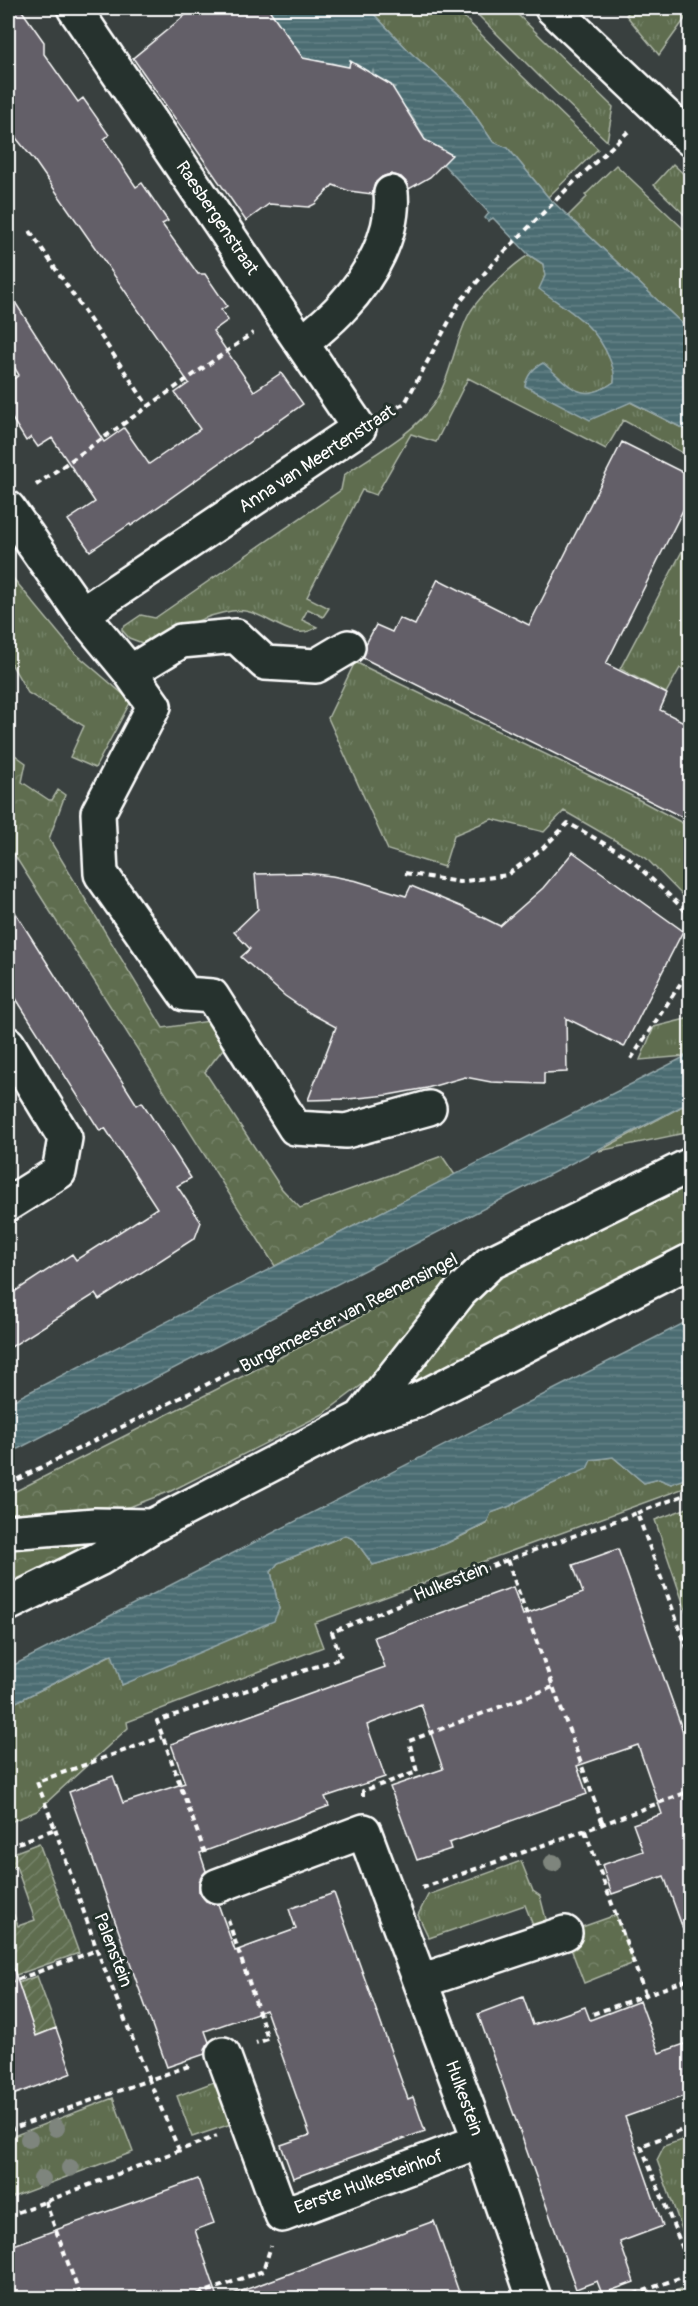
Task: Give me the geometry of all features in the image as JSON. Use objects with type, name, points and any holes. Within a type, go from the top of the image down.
[{"type":"street","name":"Raesbergenstraat","points":[[74,8],[359,428]]},
{"type":"street","points":[[552,8],[690,139]]},
{"type":"street","points":[[302,344],[344,306],[372,266],[389,230],[393,208],[391,193]]},
{"type":"street","name":"Anna van Meertenstraat","points":[[82,614],[359,428]]},
{"type":"street","points":[[14,510],[82,614],[130,672],[154,706],[98,813],[101,874],[185,994],[212,996],[295,1128],[346,1131],[429,1108]]},
{"type":"street","points":[[130,672],[181,641],[236,636],[265,663],[316,666],[348,647]]},
{"type":"street","points":[[8,1044],[65,1138],[59,1172],[8,1204]]},
{"type":"street","name":"Burgemeester van Reenensingel","points":[[361,1418],[460,1292],[490,1263],[690,1165]]},
{"type":"street","name":"Burgemeester van Reenensingel","points":[[8,1604],[99,1559],[152,1526],[361,1418],[416,1401],[690,1261]]},
{"type":"street","name":"Burgemeester van Reenensingel","points":[[8,1532],[95,1525],[152,1526]]},
{"type":"street","points":[[217,1886],[364,1831]]},
{"type":"street","name":"Hulkestein","points":[[364,1831],[480,2141],[534,2298]]},
{"type":"street","points":[[421,1981],[565,1934]]},
{"type":"street","name":"Eerste Hulkesteinhof","points":[[223,2054],[282,2215],[480,2141]]},
{"type":"path","name":"Anna van Meertenstraat","points":[[359,428],[405,403],[459,303],[495,261],[655,105]]},
{"type":"path","points":[[30,231],[148,406]]},
{"type":"path","points":[[14,510],[148,406],[281,313]]},
{"type":"path","points":[[405,873],[459,882],[507,875],[543,848],[568,823],[628,857],[690,915]]},
{"type":"path","points":[[631,1059],[690,969]]},
{"type":"path","name":"Burgemeester van Reenensingel","points":[[8,1484],[434,1270]]},
{"type":"path","name":"Hulkestein","points":[[162,1737],[157,1721],[340,1658],[332,1632],[507,1560],[690,1493]]},
{"type":"path","points":[[637,1513],[690,1656]]},
{"type":"path","points":[[507,1560],[603,1824]]},
{"type":"path","points":[[364,1831],[363,1791],[417,1772],[409,1741],[554,1687]]},
{"type":"path","points":[[8,2130],[268,2039],[217,1886],[162,1737]]},
{"type":"path","name":"Palenstein","points":[[162,1737],[37,1782],[98,1950],[179,2150]]},
{"type":"path","points":[[390,1899],[585,1831],[690,1791]]},
{"type":"path","points":[[8,1847],[55,1829]]},
{"type":"path","points":[[585,1831],[646,1996]]},
{"type":"path","points":[[8,1983],[98,1950]]},
{"type":"path","points":[[592,2014],[690,1979]]},
{"type":"path","points":[[8,2216],[249,2124]]},
{"type":"path","points":[[690,2127],[641,2146],[690,2266]]},
{"type":"path","points":[[45,2201],[81,2298]]},
{"type":"path","points":[[188,2298],[262,2271],[282,2215]]},
{"type":"path","points":[[624,2298],[690,2274]]},
{"type":"green space","points":[[368,8],[455,8],[598,149],[548,197],[508,148],[493,142],[463,98],[411,53]]},
{"type":"green space","points":[[471,8],[511,8],[613,107],[607,141],[545,82]]},
{"type":"green space","points":[[633,8],[675,8],[674,10],[687,16],[659,55],[626,15]]},
{"type":"green space","points":[[673,164],[690,180],[690,220],[654,185]]},
{"type":"green space","points":[[616,165],[690,235],[690,331],[568,216],[587,197],[585,195]]},
{"type":"green space","points":[[529,255],[543,264],[545,276],[540,289],[581,319],[597,336],[610,359],[614,382],[602,389],[584,393],[568,386],[542,364],[590,419],[630,402],[690,432],[690,457],[623,420],[606,449],[468,378],[436,442],[411,434],[376,495],[362,490],[307,597],[329,608],[323,617],[308,609],[302,620],[317,627],[299,632],[254,613],[235,611],[195,622],[145,644],[129,638],[122,628],[141,615],[155,618],[341,490],[344,475],[414,426],[439,395],[463,327],[472,309],[496,282]]},
{"type":"green space","points":[[689,538],[690,673],[680,668],[666,693],[620,669]]},
{"type":"green space","points":[[8,572],[75,653],[131,701],[95,768],[70,757],[84,726],[28,693],[8,658]]},
{"type":"green space","points":[[355,662],[630,795],[690,827],[690,903],[646,858],[564,811],[544,832],[492,819],[454,835],[444,867],[388,850],[328,718]]},
{"type":"green space","points":[[8,750],[26,763],[22,782],[49,800],[52,800],[58,790],[65,795],[49,839],[163,1028],[209,1021],[223,1049],[205,1072],[282,1189],[300,1208],[442,1156],[455,1175],[275,1266],[8,845]]},
{"type":"green space","points":[[690,1018],[690,1054],[640,1060],[654,1027]]},
{"type":"green space","points":[[690,1102],[690,1132],[599,1151]]},
{"type":"green space","points":[[690,1181],[690,1248],[410,1392],[403,1378],[453,1316],[500,1274]]},
{"type":"green space","points":[[472,1260],[375,1375],[323,1414],[171,1491],[132,1506],[111,1511],[8,1521],[8,1495]]},
{"type":"green space","points":[[613,1457],[644,1483],[659,1479],[671,1484],[690,1477],[690,1486],[314,1623],[323,1647],[127,1722],[128,1728],[37,1811],[8,1823],[8,1706],[113,1654],[122,1685],[279,1609],[271,1572],[278,1563],[346,1535],[355,1540],[373,1565],[445,1544],[487,1524],[490,1513],[510,1506],[591,1460]]},
{"type":"green space","points":[[690,1507],[690,1623],[655,1520]]},
{"type":"green space","points":[[91,1536],[99,1550],[8,1596],[8,1542]]},
{"type":"green space","points":[[39,1843],[79,1953],[16,1975],[10,1961],[8,1962],[8,1918],[14,1915],[18,1926],[35,1920],[16,1866],[8,1869],[8,1855]]},
{"type":"green space","points":[[521,1861],[533,1891],[540,1896],[547,1923],[534,1928],[525,1905],[429,1938],[418,1915],[428,1895]]},
{"type":"green space","points":[[616,1915],[634,1963],[584,1983],[565,1933]]},
{"type":"green space","points":[[37,1976],[56,2028],[8,2046],[8,2003],[23,1997],[18,1983]]},
{"type":"green space","points":[[219,2080],[234,2123],[192,2137],[177,2096]]},
{"type":"green space","points":[[113,2098],[133,2152],[8,2199],[8,2138]]},
{"type":"green space","points":[[690,2137],[690,2252],[657,2160],[664,2146]]},
{"type":"green space","points":[[690,2286],[690,2298],[653,2298]]},
{"type":"water","points":[[268,8],[368,8],[411,53],[463,98],[493,142],[508,148],[548,197],[690,331],[690,432],[631,402],[590,420],[525,386],[531,372],[543,363],[568,385],[584,392],[602,389],[614,382],[614,373],[604,347],[589,327],[539,289],[545,276],[543,264],[529,255],[493,218],[488,221],[485,218],[489,213],[443,164],[451,155],[422,138],[424,136],[409,112],[389,92],[395,87],[374,75],[373,71],[372,74],[351,61],[348,69],[332,63],[304,60]]},
{"type":"water","points":[[690,1054],[690,1102],[8,1454],[8,1403]]},
{"type":"water","points":[[690,1320],[690,1477],[671,1484],[659,1479],[644,1483],[613,1457],[591,1460],[587,1469],[491,1513],[487,1523],[445,1544],[373,1565],[355,1540],[345,1535],[278,1563],[271,1572],[279,1609],[274,1621],[122,1685],[112,1654],[8,1706],[8,1668]]},
{"type":"building","points":[[8,8],[20,8],[44,42],[44,54],[78,102],[83,98],[109,135],[104,139],[136,187],[142,183],[168,221],[162,224],[198,274],[205,274],[227,306],[221,310],[228,320],[213,331],[254,391],[281,373],[303,404],[131,526],[130,524],[90,551],[68,520],[95,502],[52,438],[38,447],[31,437],[26,441],[8,412],[8,383],[19,375],[8,357],[8,291],[104,442],[124,428],[149,464],[200,429],[175,393],[189,383],[34,160],[8,128]]},
{"type":"building","points":[[194,8],[268,8],[303,58],[349,67],[350,61],[391,85],[425,140],[452,155],[430,177],[409,189],[401,177],[391,174],[375,183],[372,194],[349,191],[333,185],[315,204],[309,207],[269,204],[246,221],[133,58]]},
{"type":"building","points":[[622,442],[690,476],[690,496],[606,664],[667,694],[660,710],[690,725],[690,821],[363,658],[366,644],[376,625],[392,632],[399,618],[415,625],[438,579],[529,625]]},
{"type":"building","points":[[573,852],[683,931],[624,1047],[566,1018],[567,1072],[544,1073],[544,1084],[491,1082],[465,1077],[427,1088],[388,1095],[308,1100],[336,1027],[285,996],[241,957],[250,949],[234,932],[258,909],[255,874],[306,873],[332,876],[406,896],[411,886],[500,926],[543,888]]},
{"type":"building","points":[[8,901],[137,1105],[142,1102],[191,1178],[177,1186],[201,1222],[195,1238],[99,1300],[95,1294],[8,1349],[8,1296],[72,1254],[76,1260],[157,1208],[105,1128],[100,1131],[8,986]]},
{"type":"building","points":[[618,1549],[690,1751],[690,1936],[686,1937],[664,1876],[612,1894],[602,1865],[643,1851],[633,1824],[662,1814],[638,1745],[577,1766],[587,1794],[449,1843],[451,1849],[417,1860],[390,1787],[443,1769],[421,1704],[367,1725],[385,1777],[325,1797],[329,1806],[200,1853],[206,1871],[199,1882],[199,1892],[206,1901],[218,1904],[235,1951],[296,1929],[289,1909],[334,1893],[408,2099],[413,2097],[425,2131],[293,2178],[281,2145],[310,2135],[266,2010],[205,2031],[209,2042],[205,2054],[167,2067],[69,1792],[113,1776],[123,1803],[185,1783],[171,1744],[385,1667],[374,1637],[513,1587],[523,1615],[583,1593],[573,1565]]},
{"type":"building","points":[[13,1967],[36,2036],[56,2028],[72,2073],[8,2097],[8,1968]]},
{"type":"building","points":[[523,1997],[533,2025],[585,2007],[590,2020],[640,2001],[659,2053],[690,2042],[690,2094],[625,2117],[663,2226],[620,2242],[634,2282],[602,2294],[597,2281],[576,2289],[478,2014]]},
{"type":"building","points":[[198,2179],[214,2223],[195,2230],[218,2298],[8,2298],[8,2247]]},
{"type":"building","points":[[434,2221],[461,2298],[229,2298],[228,2296]]}]
